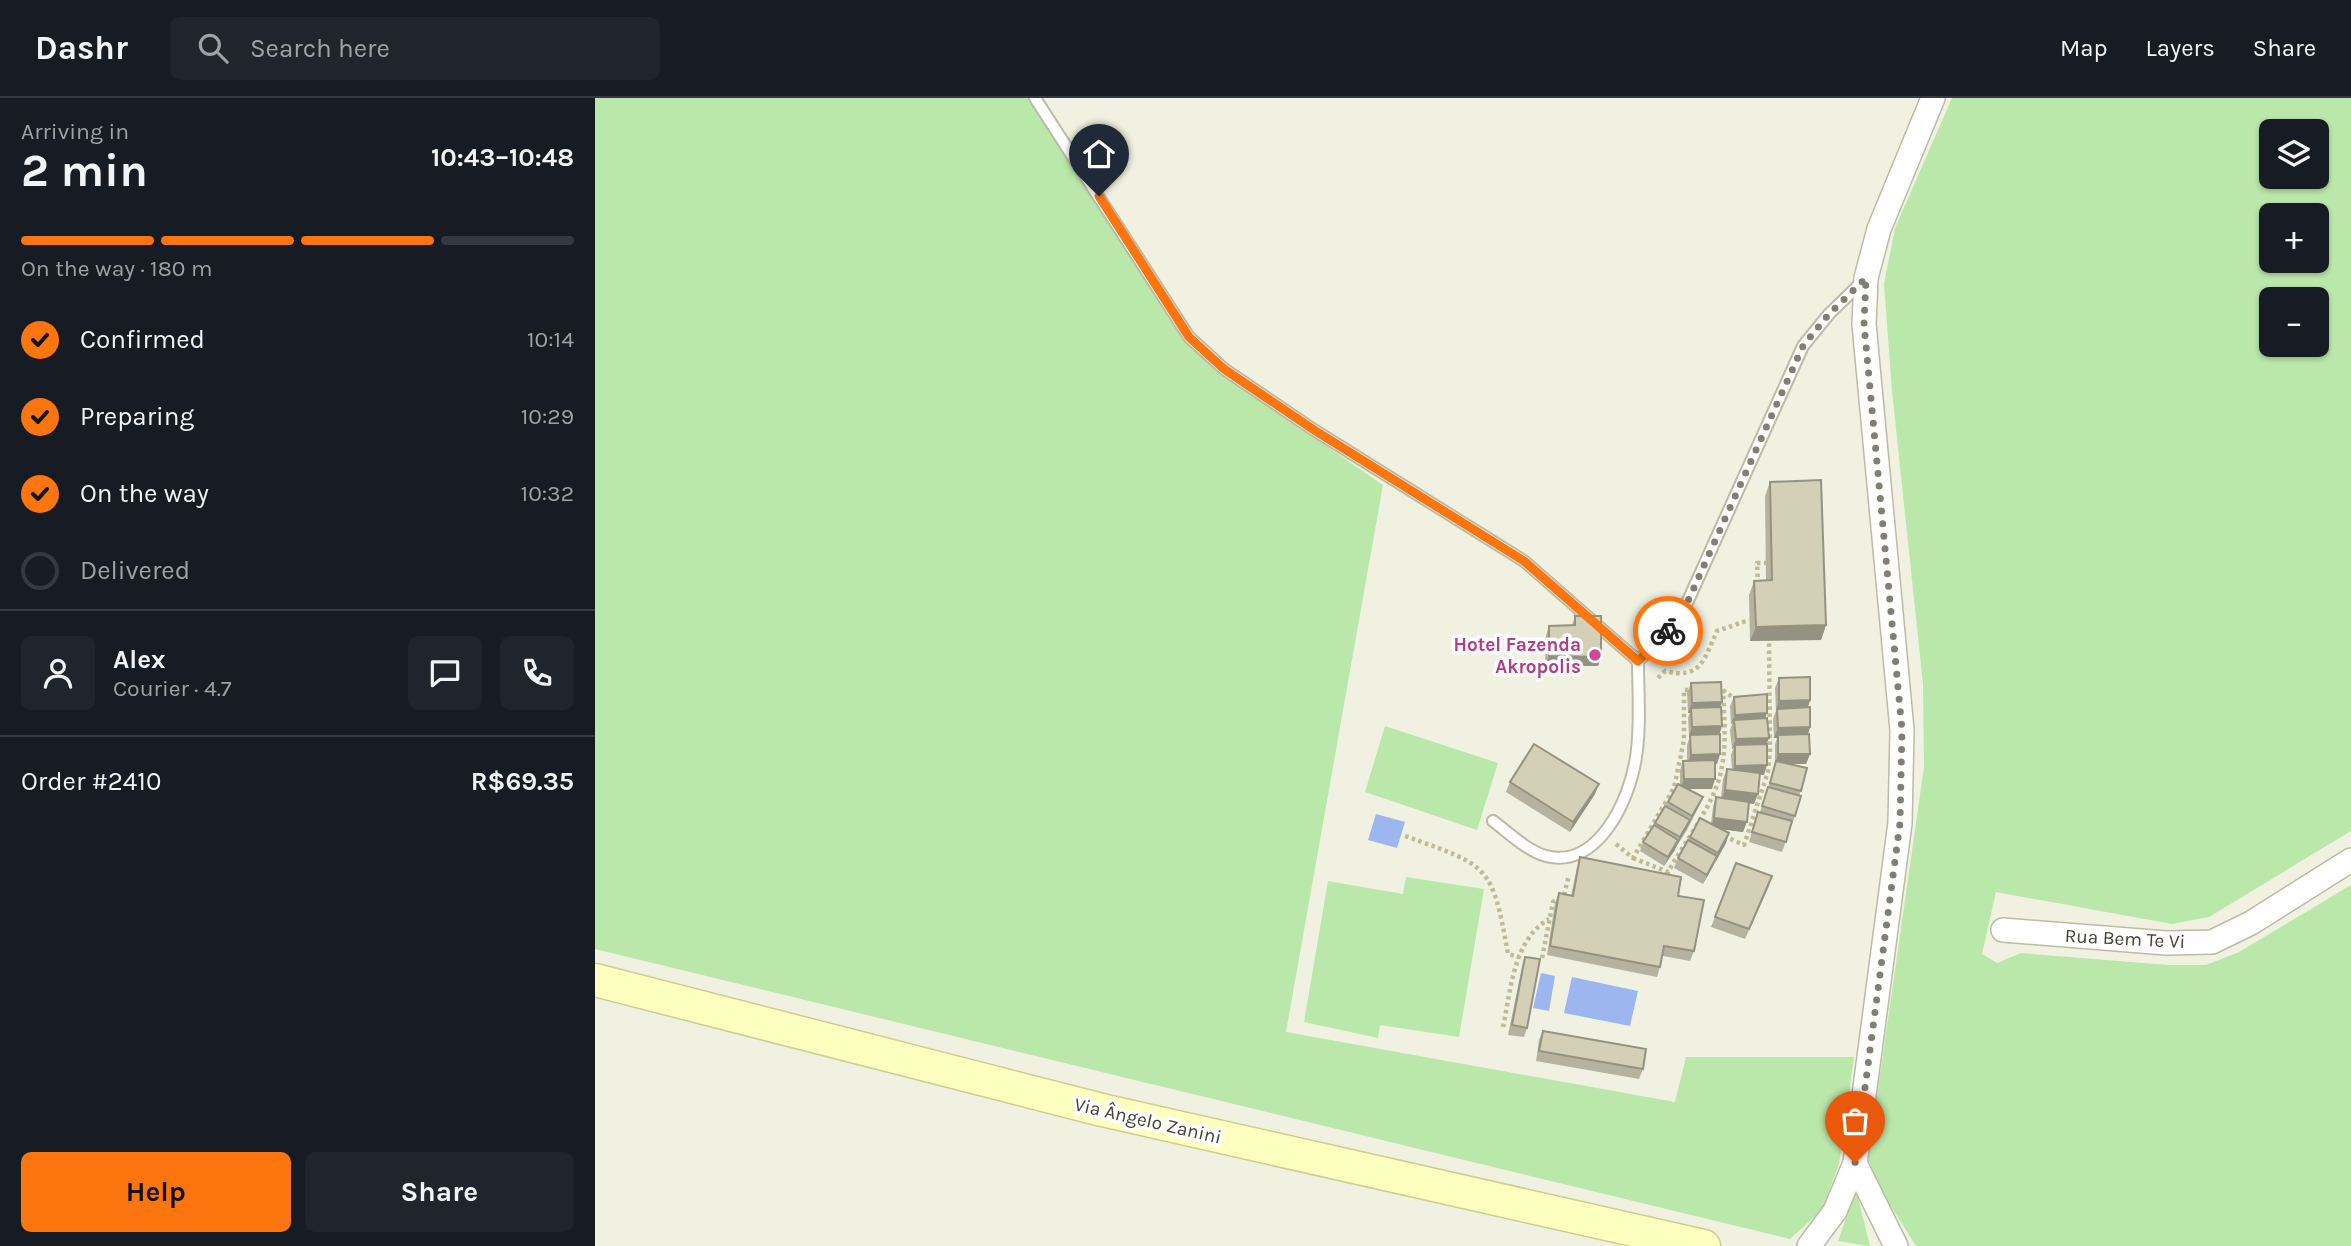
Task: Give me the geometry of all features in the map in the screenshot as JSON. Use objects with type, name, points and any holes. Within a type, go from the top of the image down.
[{"type":"street","points":[[1809,1246],[1835,1211],[1855,1163],[1900,823],[1902,730],[1864,324],[1866,278],[1879,229],[1933,98]]},
{"type":"street","name":"Rua Bem Te Vi","points":[[2003,930],[2166,943],[2212,942],[2251,923],[2351,860]]},
{"type":"street","name":"Via Ângelo Zanini","points":[[595,980],[1102,1110],[1705,1246]]},
{"type":"street","points":[[1855,1163],[1896,1246]]},
{"type":"lane","points":[[1035,98],[1189,337],[1224,369],[1314,430],[1524,561],[1638,661]]},
{"type":"lane","points":[[1493,821],[1545,856],[1570,859],[1587,851],[1604,834],[1627,789],[1636,758],[1638,661],[1671,628],[1687,603],[1803,346],[1829,314],[1866,278]]},
{"type":"path","points":[[1758,595],[1757,563],[1766,563]]},
{"type":"path","points":[[1665,671],[1688,675],[1698,669],[1717,631],[1749,620]]},
{"type":"path","points":[[1720,834],[1744,845],[1768,772],[1769,641]]},
{"type":"path","points":[[1633,858],[1674,788],[1684,740],[1684,690],[1697,690]]},
{"type":"path","points":[[1710,690],[1723,690],[1734,701],[1748,700]]},
{"type":"path","points":[[1612,838],[1620,851],[1668,872],[1721,771],[1724,740],[1723,690]]},
{"type":"path","points":[[1761,699],[1770,692]]},
{"type":"path","points":[[1696,822],[1708,828]]},
{"type":"path","points":[[1405,836],[1466,858],[1482,870],[1499,903],[1508,954],[1519,957]]},
{"type":"path","points":[[1542,958],[1553,902],[1564,895],[1571,870]]},
{"type":"path","points":[[1503,1027],[1519,957],[1529,934],[1550,919]]},
{"type":"green space","points":[[595,98],[1027,98],[1035,105],[1186,342],[1223,375],[1383,485],[1286,1032],[1675,1102],[1686,1057],[1854,1057],[1839,1164],[1822,1210],[1790,1239],[595,949]]},
{"type":"green space","points":[[1952,98],[2351,98],[2351,831],[2209,917],[2172,924],[1996,892],[1982,954],[1997,963],[2021,953],[2168,965],[2206,965],[2239,952],[2351,885],[2351,1246],[1916,1246],[1882,1192],[1868,1159],[1924,767],[1923,684],[1892,391],[1884,284],[1895,228]]},
{"type":"green space","points":[[1385,726],[1498,763],[1477,830],[1365,792]]},
{"type":"green space","points":[[1406,877],[1484,889],[1459,1037],[1380,1025],[1378,1038],[1304,1022],[1328,881],[1403,894]]},
{"type":"green space","points":[[1856,1189],[1870,1246],[1838,1241]]},
{"type":"water","points":[[1376,814],[1405,822],[1397,848],[1368,840]]},
{"type":"water","points":[[1541,973],[1555,976],[1549,1011],[1533,1008]]},
{"type":"water","points":[[1572,977],[1638,991],[1630,1026],[1564,1013]]},
{"type":"building","points":[[1821,480],[1826,625],[1756,627],[1754,581],[1772,580],[1770,482]]},
{"type":"building","points":[[1575,616],[1601,616],[1601,657],[1549,656],[1549,626],[1575,625]]},
{"type":"building","points":[[1810,677],[1810,700],[1779,701],[1779,678]]},
{"type":"building","points":[[1721,682],[1722,702],[1692,703],[1691,683]]},
{"type":"building","points":[[1767,694],[1767,713],[1735,715],[1734,697]]},
{"type":"building","points":[[1721,707],[1722,726],[1692,727],[1691,708]]},
{"type":"building","points":[[1810,707],[1810,727],[1778,728],[1777,709]]},
{"type":"building","points":[[1767,718],[1769,738],[1736,739],[1734,720]]},
{"type":"building","points":[[1720,734],[1720,754],[1691,755],[1690,735]]},
{"type":"building","points":[[1809,734],[1810,754],[1778,754],[1778,735]]},
{"type":"building","points":[[1534,744],[1599,784],[1573,822],[1510,782]]},
{"type":"building","points":[[1767,744],[1767,765],[1735,766],[1735,745]]},
{"type":"building","points":[[1715,760],[1715,779],[1684,779],[1683,761]]},
{"type":"building","points":[[1776,761],[1807,768],[1801,791],[1770,783]]},
{"type":"building","points":[[1727,769],[1760,773],[1758,794],[1725,790]]},
{"type":"building","points":[[1678,784],[1703,797],[1692,816],[1668,802]]},
{"type":"building","points":[[1768,787],[1801,796],[1795,816],[1762,806]]},
{"type":"building","points":[[1716,797],[1749,802],[1747,822],[1714,818]]},
{"type":"building","points":[[1665,806],[1690,820],[1680,837],[1655,823]]},
{"type":"building","points":[[1758,812],[1792,821],[1786,842],[1752,832]]},
{"type":"building","points":[[1700,818],[1729,833],[1718,853],[1690,837]]},
{"type":"building","points":[[1654,825],[1678,840],[1668,857],[1643,842]]},
{"type":"building","points":[[1688,840],[1717,856],[1707,875],[1678,858]]},
{"type":"building","points":[[1580,857],[1681,877],[1678,896],[1704,900],[1694,951],[1664,946],[1660,967],[1550,946],[1559,893],[1573,896]]},
{"type":"building","points":[[1736,863],[1772,876],[1749,929],[1715,917]]},
{"type":"building","points":[[1525,957],[1540,959],[1527,1028],[1512,1025]]},
{"type":"building","points":[[1543,1031],[1646,1049],[1643,1069],[1539,1051]]},
{"type":"way so far","points":[[1668,631],[1687,603],[1803,346],[1829,314],[1866,278],[1864,324],[1902,730],[1900,823],[1855,1163]]},
{"type":"place","name":"Hotel Fazenda Akropolis","points":[[1595,655]]},
{"type":"route","points":[[1099,196],[1189,337],[1224,369],[1314,430],[1524,561],[1638,661],[1668,631]]}]
